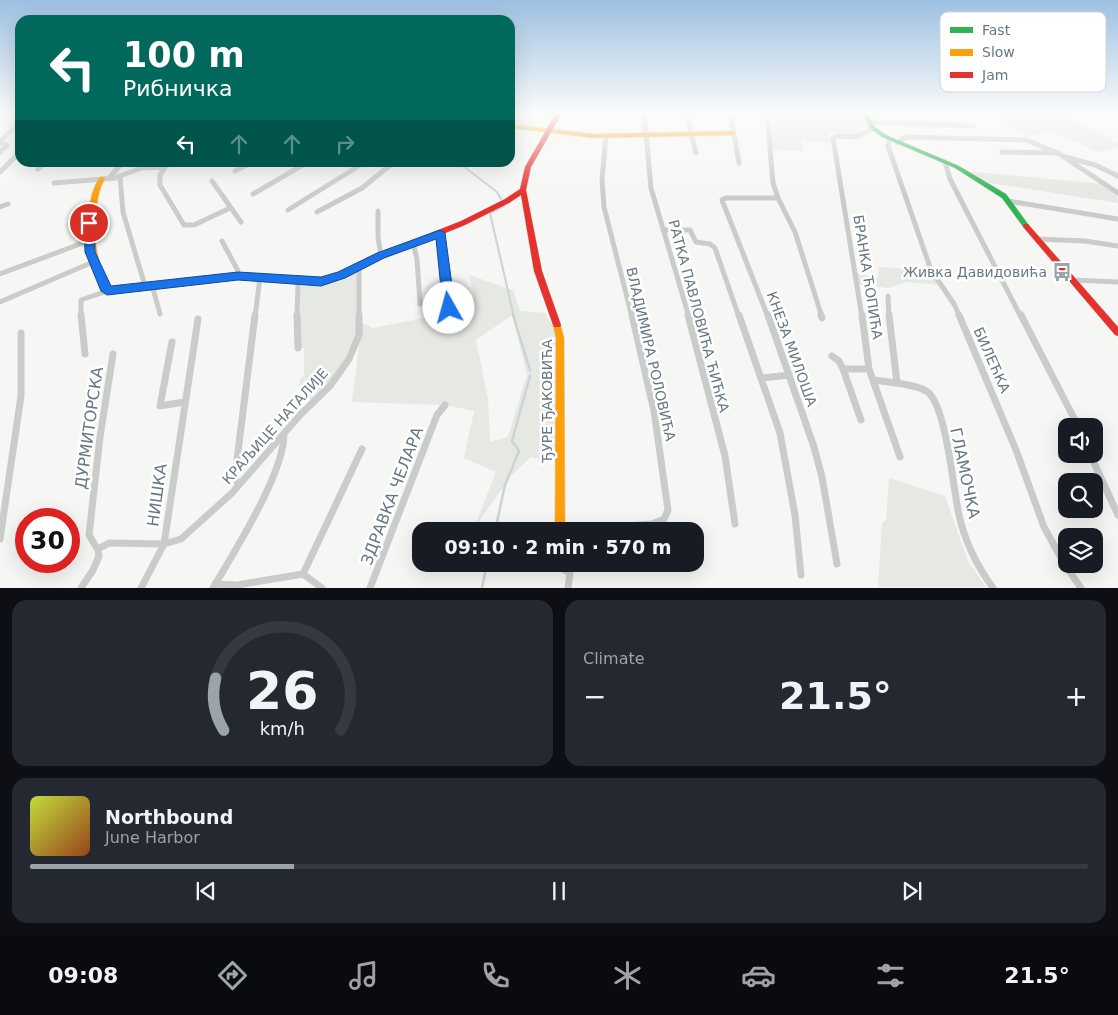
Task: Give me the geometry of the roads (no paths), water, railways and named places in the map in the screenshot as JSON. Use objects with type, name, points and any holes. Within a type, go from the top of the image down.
[{"type":"street","name":"ЂУРЕ ЂАКОВИЋА","points":[[542,140],[525,175],[523,190],[538,271],[556,318],[560,338],[560,522]]},
{"type":"street","name":"ВЛАДИМИРА РОЛОВИЋА","points":[[606,140],[602,187],[604,207],[654,411],[668,510],[664,519],[660,522]]},
{"type":"street","name":"РАТКА ПАВЛОВИЋА ЋИЋКА","points":[[647,140],[651,188],[687,310],[726,456],[735,524]]},
{"type":"street","points":[[693,140],[696,152]]},
{"type":"street","points":[[734,140],[739,164]]},
{"type":"street","points":[[769,140],[773,183],[778,198],[795,232],[822,318]]},
{"type":"street","name":"БРАНКА ЋОПИЋА","points":[[833,140],[856,273],[869,369],[900,457]]},
{"type":"street","name":"БИЛЕЋКА","points":[[890,140],[888,146],[931,270],[954,304],[991,388],[1044,527],[1081,588]]},
{"type":"street","points":[[891,140],[945,162],[979,179],[1008,201],[1036,239],[1118,333]]},
{"type":"street","points":[[898,143],[901,140]]},
{"type":"street","points":[[1026,140],[1058,153],[1118,193]]},
{"type":"street","points":[[0,142],[7,144],[0,152]]},
{"type":"street","points":[[1002,152],[1058,153]]},
{"type":"street","points":[[0,172],[15,157]]},
{"type":"street","points":[[1064,157],[1086,162],[1118,176]]},
{"type":"street","points":[[945,162],[950,179],[1074,418]]},
{"type":"street","points":[[106,179],[118,167]]},
{"type":"street","points":[[107,291],[93,262],[88,241],[91,210],[98,182],[150,167]]},
{"type":"street","points":[[166,167],[160,175],[160,185],[184,225],[194,226],[230,208]]},
{"type":"street","points":[[235,171],[243,167]]},
{"type":"street","points":[[253,194],[299,167]]},
{"type":"street","points":[[288,210],[357,167]]},
{"type":"street","points":[[316,212],[362,188],[388,167]]},
{"type":"street","points":[[120,177],[123,212],[160,314]]},
{"type":"street","points":[[54,182],[97,178],[106,179]]},
{"type":"street","points":[[212,181],[241,222]]},
{"type":"street","points":[[86,354],[82,337],[81,300],[107,291],[238,276],[321,282],[342,275],[359,265],[440,233],[507,201],[523,190]]},
{"type":"street","name":"КНЕЗА МИЛОША","points":[[778,198],[726,198],[722,200],[768,316],[818,461],[837,564]]},
{"type":"street","points":[[1008,201],[1118,219]]},
{"type":"street","points":[[0,207],[8,204]]},
{"type":"street","points":[[378,211],[378,237],[381,256]]},
{"type":"street","points":[[663,230],[690,230],[696,242],[713,245],[723,268],[762,378],[785,454],[795,515],[801,575]]},
{"type":"street","points":[[440,233],[449,308]]},
{"type":"street","points":[[1036,239],[1085,241],[1118,246]]},
{"type":"street","points":[[0,274],[88,241]]},
{"type":"street","points":[[222,241],[238,271],[238,276]]},
{"type":"street","points":[[413,244],[417,259],[420,304]]},
{"type":"street","points":[[0,302],[93,262]]},
{"type":"street","name":"КРАЉИЦЕ НАТАЛИЈЕ","points":[[164,544],[176,541],[188,533],[238,485],[334,381],[356,344],[360,322],[359,265]]},
{"type":"street","points":[[238,485],[235,481],[235,476],[260,277]]},
{"type":"street","points":[[298,280],[296,326],[298,348]]},
{"type":"street","points":[[1072,280],[1118,282]]},
{"type":"street","points":[[888,296],[890,332],[897,383]]},
{"type":"street","name":"НИШКА","points":[[141,588],[164,544],[198,319]]},
{"type":"street","points":[[0,539],[20,396],[21,333]]},
{"type":"street","points":[[172,342],[160,406],[184,402]]},
{"type":"street","name":"ДУРМИТОРСКА","points":[[98,549],[90,540],[89,535],[100,437],[113,354]]},
{"type":"street","points":[[832,356],[839,361],[843,369],[861,420]]},
{"type":"street","points":[[843,369],[869,369]]},
{"type":"street","points":[[762,378],[788,375]]},
{"type":"street","name":"ГЛАМОЧКА","points":[[873,380],[897,383],[925,390],[933,400],[948,449],[964,534],[979,566],[993,588]]},
{"type":"street","name":"ЗДРАВКА ЧЕЛАРА","points":[[370,588],[391,538],[437,415],[445,405]]},
{"type":"street","points":[[214,586],[263,497],[282,457],[286,438],[284,434]]},
{"type":"street","points":[[302,574],[362,450]]},
{"type":"street","points":[[1094,463],[1118,515]]},
{"type":"street","points":[[81,588],[99,558],[98,549],[109,543],[164,544]]},
{"type":"street","points":[[568,572],[570,573],[568,588]]},
{"type":"street","points":[[214,586],[260,584],[302,574],[322,588]]},
{"type":"waterway","points":[[464,167],[497,192],[501,199]]},
{"type":"waterway","points":[[504,206],[490,213],[514,317]]},
{"type":"waterway","points":[[513,315],[530,370]]},
{"type":"waterway","points":[[497,522],[505,485],[519,451],[512,441],[530,376]]},
{"type":"waterway","points":[[482,588],[485,572]]},
{"type":"place","name":"Живка Давидовића","points":[[1062,272]]}]
